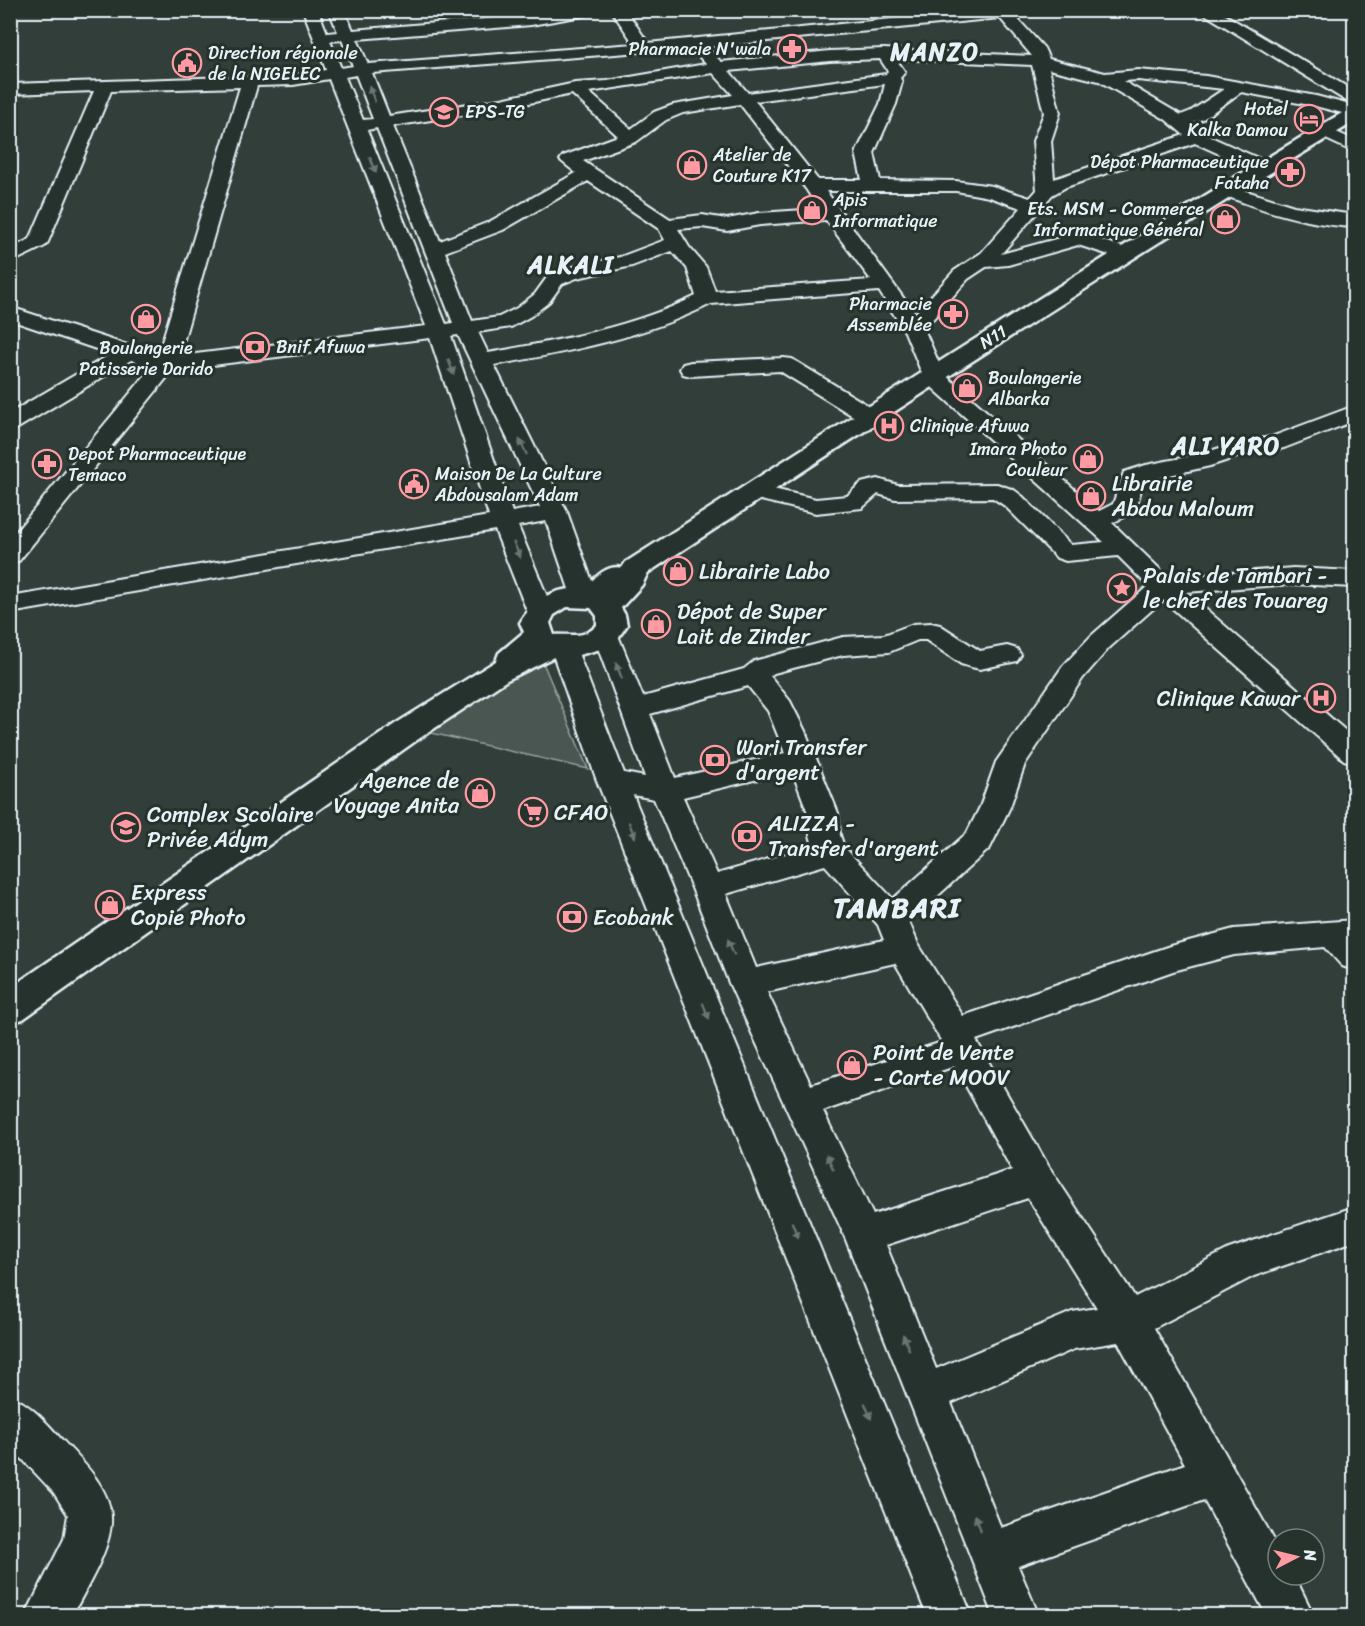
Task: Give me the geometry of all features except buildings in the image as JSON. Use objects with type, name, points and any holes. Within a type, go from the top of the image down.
[{"type":"main road","name":"N11","points":[[597,609],[632,579],[636,568],[756,492],[869,416],[1354,112]]},
{"type":"main road","points":[[10,1008],[406,732],[496,674],[549,634],[559,600],[597,609],[587,644],[549,634]]},
{"type":"street","points":[[310,10],[438,330],[503,520],[612,781],[950,1616]]},
{"type":"street","points":[[336,10],[362,69],[465,328],[555,512],[597,609],[665,790],[746,983],[863,1235],[1017,1616]]},
{"type":"street","points":[[321,38],[531,20],[594,10]]},
{"type":"street","points":[[618,10],[644,48]]},
{"type":"street","points":[[10,89],[293,80],[362,69],[644,48],[826,31],[1002,11],[1033,10]]},
{"type":"street","points":[[1205,10],[1354,98]]},
{"type":"street","points":[[1002,11],[1038,51],[1041,58],[1039,62],[1048,89],[1052,113],[1042,141],[1046,191]]},
{"type":"street","points":[[814,17],[826,31]]},
{"type":"street","points":[[695,43],[745,99],[812,184],[831,214],[914,328],[928,354],[933,376],[1096,521],[1162,586],[1354,753]]},
{"type":"street","points":[[707,298],[696,267],[666,225],[569,160],[630,138],[652,121],[669,112],[719,102],[891,78],[897,72],[884,54]]},
{"type":"street","points":[[358,126],[501,104],[574,88],[607,86],[718,67],[830,56],[884,54],[1039,62],[1105,78],[1149,101],[1196,137],[1263,167]]},
{"type":"street","points":[[1105,78],[1138,75],[1206,81],[1316,101],[1354,112]]},
{"type":"street","points":[[872,185],[865,153],[888,104],[894,82],[891,78]]},
{"type":"street","points":[[10,556],[166,364],[250,82]]},
{"type":"street","points":[[10,257],[38,242],[104,87]]},
{"type":"street","points":[[574,88],[630,138]]},
{"type":"street","points":[[1179,122],[1197,115],[1236,88]]},
{"type":"street","points":[[1323,131],[1354,147]]},
{"type":"street","points":[[914,328],[961,275],[988,257],[1046,191],[1060,183],[1196,137]]},
{"type":"street","points":[[435,249],[493,228],[532,207],[552,192],[589,173]]},
{"type":"street","points":[[812,184],[956,186],[992,192],[1032,205]]},
{"type":"street","points":[[1227,190],[1270,207],[1333,220],[1354,221]]},
{"type":"street","points":[[666,225],[702,221],[740,225],[759,219],[831,214]]},
{"type":"street","points":[[980,262],[1018,256],[1078,239],[1125,254]]},
{"type":"street","points":[[10,313],[128,354],[166,364],[465,328],[511,320],[542,298],[555,280],[571,273],[625,262],[677,242]]},
{"type":"street","points":[[482,361],[587,343],[619,335],[686,310],[707,298],[884,285]]},
{"type":"street","points":[[10,423],[128,354]]},
{"type":"street","points":[[691,369],[783,364],[869,416]]},
{"type":"street","points":[[1096,521],[1124,508],[1132,477],[1202,461],[1236,450],[1276,443],[1350,418]]},
{"type":"street","points":[[756,492],[816,506],[853,503],[869,488],[882,486],[895,492],[998,491],[1008,495],[1046,538],[1066,554],[1123,548]]},
{"type":"street","points":[[10,605],[555,512]]},
{"type":"street","points":[[746,983],[898,934],[979,840],[995,807],[1011,762],[1073,672],[1100,642],[1162,586],[1293,576],[1354,579]]},
{"type":"street","points":[[633,709],[754,675],[764,667],[843,646],[889,643],[912,632],[931,631],[971,658],[980,660],[1007,655]]},
{"type":"street","points":[[754,675],[780,708],[823,813],[825,835],[831,852],[898,934],[1036,1179],[1128,1321],[1292,1616]]},
{"type":"street","points":[[612,781],[665,790],[802,759]]},
{"type":"street","points":[[708,888],[831,852]]},
{"type":"street","points":[[802,1103],[1170,959],[1234,942],[1347,941]]},
{"type":"street","points":[[863,1235],[1036,1179]]},
{"type":"street","points":[[927,1394],[1072,1331],[1128,1321],[1243,1262],[1354,1224]]},
{"type":"street","points":[[10,1416],[82,1494],[90,1515],[86,1542],[47,1616]]},
{"type":"street","points":[[990,1554],[1214,1475]]},
{"type":"shaded area","points":[[541,658],[588,769],[427,732]]},
{"type":"place","name":"Pharmacie N'wala","points":[[792,49]]},
{"type":"place","name":"Direction régionale de la NIGELEC","points":[[187,63]]},
{"type":"place","name":"EPS-TG","points":[[444,112]]},
{"type":"place","name":"Hotel Kalka Damou","points":[[1309,119]]},
{"type":"place","name":"Atelier de Couture K17","points":[[692,165]]},
{"type":"place","name":"Dépot Pharmaceutique Fataha","points":[[1290,172]]},
{"type":"place","name":"Apis Informatique","points":[[812,210]]},
{"type":"place","name":"Ets. MSM - Commerce Informatique Général","points":[[1225,219]]},
{"type":"place","name":"Pharmacie Assemblée","points":[[953,314]]},
{"type":"place","name":"Boulangerie Patisserie Darido","points":[[146,319]]},
{"type":"place","name":"Bnif Afuwa","points":[[255,347]]},
{"type":"place","name":"Boulangerie Albarka","points":[[967,388]]},
{"type":"place","name":"Clinique Afuwa","points":[[889,426]]},
{"type":"place","name":"Imara Photo Couleur","points":[[1088,459]]},
{"type":"place","name":"Depot Pharmaceutique Temaco","points":[[47,464]]},
{"type":"place","name":"Maison De La Culture Abdousalam Adam","points":[[414,484]]},
{"type":"place","name":"Librairie Abdou Maloum","points":[[1091,496]]},
{"type":"place","name":"Librairie Labo","points":[[678,571]]},
{"type":"place","name":"Palais de Tambari - le chef des Touareg","points":[[1122,588]]},
{"type":"place","name":"Dépot de Super Lait de Zinder","points":[[656,624]]},
{"type":"place","name":"Clinique Kawar","points":[[1321,698]]},
{"type":"place","name":"Wari Transfer d'argent","points":[[715,760]]},
{"type":"place","name":"Agence de Voyage Anita","points":[[480,793]]},
{"type":"place","name":"CFAO","points":[[533,812]]},
{"type":"place","name":"Complex Scolaire Privée Adym","points":[[126,827]]},
{"type":"place","name":"ALIZZA - Transfer d'argent","points":[[747,836]]},
{"type":"place","name":"Express Copie Photo","points":[[110,905]]},
{"type":"place","name":"Ecobank","points":[[572,917]]},
{"type":"place","name":"Point de Vente - Carte MOOV","points":[[852,1065]]},
{"type":"district","name":"MANZO","points":[[935,52]]},
{"type":"district","name":"ALKALI","points":[[571,265]]},
{"type":"district","name":"ALI YARO","points":[[1226,446]]},
{"type":"district","name":"TAMBARI","points":[[897,907]]}]
